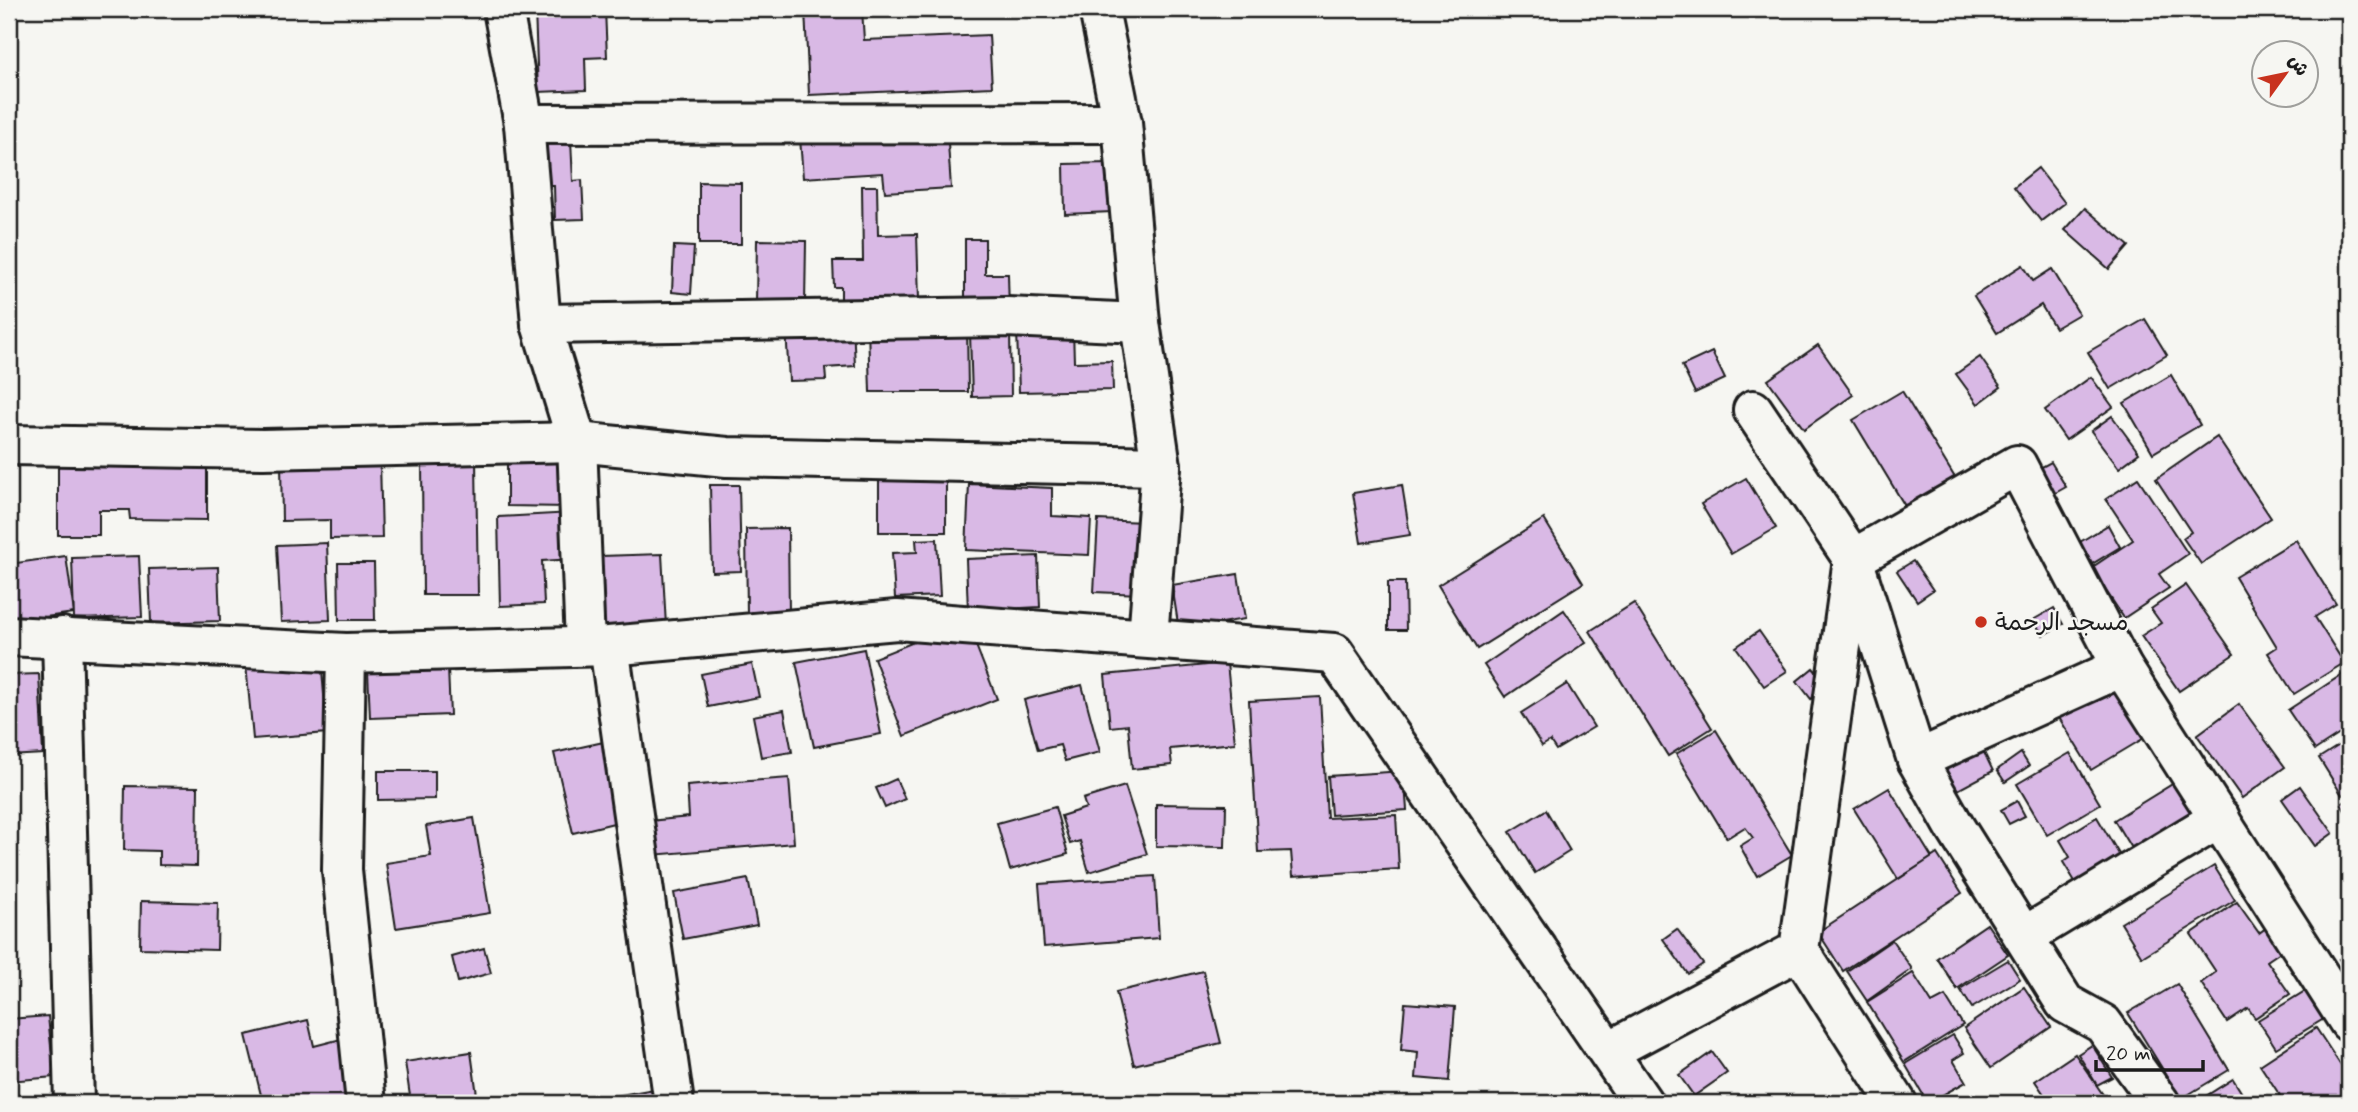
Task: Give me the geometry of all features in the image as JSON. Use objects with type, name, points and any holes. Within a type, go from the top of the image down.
[{"type":"street","points":[[503,9],[524,124],[541,324],[576,442],[597,646],[674,1103]]},
{"type":"street","points":[[1099,9],[1122,123],[1140,323],[1161,466],[1148,638]]},
{"type":"street","points":[[524,124],[1122,123]]},
{"type":"street","points":[[541,324],[1007,317],[1140,323]]},
{"type":"street","points":[[1753,410],[1853,559],[1917,760],[1956,830],[2065,1003],[2103,1024],[2160,1103]]},
{"type":"street","points":[[9,445],[263,449],[576,442],[727,457],[1161,466]]},
{"type":"street","points":[[1853,559],[2017,465],[2122,667],[2349,1022]]},
{"type":"street","points":[[1853,559],[1799,950],[1897,1103]]},
{"type":"street","points":[[9,636],[346,653],[597,646],[897,620],[1334,653],[1643,1103]]},
{"type":"street","points":[[62,637],[74,1103]]},
{"type":"street","points":[[346,653],[342,870],[366,1103]]},
{"type":"street","points":[[1917,760],[2122,667]]},
{"type":"street","points":[[2025,936],[2220,818]]},
{"type":"street","points":[[1609,1052],[1799,950]]},
{"type":"building","points":[[535,9],[605,9],[607,57],[585,58],[586,90],[538,92]]},
{"type":"building","points":[[805,9],[862,9],[864,40],[989,35],[992,87],[809,95]]},
{"type":"building","points":[[898,9],[977,9],[976,13]]},
{"type":"building","points":[[947,128],[951,188],[885,192],[883,173],[803,178],[800,138]]},
{"type":"building","points":[[545,140],[571,140],[573,181],[582,180],[584,219],[555,220],[554,186],[546,186]]},
{"type":"building","points":[[1110,163],[1112,212],[1065,214],[1064,164]]},
{"type":"building","points":[[2038,168],[2065,203],[2041,221],[2014,187]]},
{"type":"building","points":[[699,182],[741,183],[741,244],[699,244]]},
{"type":"building","points":[[862,186],[877,186],[878,235],[917,234],[919,300],[841,301],[841,287],[834,287],[833,261],[863,261]]},
{"type":"building","points":[[2085,208],[2129,246],[2109,269],[2065,230]]},
{"type":"building","points":[[965,239],[985,239],[985,274],[1008,274],[1009,311],[965,311]]},
{"type":"building","points":[[757,240],[806,241],[805,305],[756,304]]},
{"type":"building","points":[[674,246],[694,247],[691,294],[672,292]]},
{"type":"building","points":[[2023,265],[2033,281],[2052,269],[2079,314],[2055,328],[2041,305],[1997,333],[1974,296]]},
{"type":"building","points":[[2145,319],[2167,355],[2110,389],[2088,352]]},
{"type":"building","points":[[853,324],[855,366],[825,368],[826,380],[789,381],[786,327]]},
{"type":"building","points":[[967,326],[968,392],[870,392],[868,327]]},
{"type":"building","points":[[1073,329],[1074,362],[1112,361],[1113,390],[1019,392],[1017,330]]},
{"type":"building","points":[[1010,332],[1011,396],[972,397],[970,333]]},
{"type":"building","points":[[1818,345],[1853,395],[1804,429],[1768,380]]},
{"type":"building","points":[[1712,352],[1725,379],[1695,393],[1682,366]]},
{"type":"building","points":[[1980,357],[2001,387],[1978,404],[1956,374]]},
{"type":"building","points":[[2171,375],[2200,425],[2153,453],[2124,403]]},
{"type":"building","points":[[2091,377],[2113,407],[2066,440],[2045,410]]},
{"type":"building","points":[[1902,391],[1957,481],[1908,511],[1853,420]]},
{"type":"building","points":[[2112,416],[2139,453],[2119,468],[2091,431]]},
{"type":"building","points":[[2217,437],[2271,518],[2201,564],[2183,538],[2191,532],[2156,479]]},
{"type":"building","points":[[507,448],[569,450],[568,507],[507,506]]},
{"type":"building","points":[[422,460],[476,460],[478,595],[423,595]]},
{"type":"building","points":[[380,461],[382,538],[330,539],[330,520],[282,521],[281,462]]},
{"type":"building","points":[[58,462],[207,463],[207,520],[130,519],[129,510],[99,510],[99,535],[58,535]]},
{"type":"building","points":[[2051,462],[2066,487],[2050,496],[2036,470]]},
{"type":"building","points":[[946,471],[946,532],[879,532],[879,472]]},
{"type":"building","points":[[1746,478],[1776,528],[1731,554],[1701,504]]},
{"type":"building","points":[[2138,478],[2188,554],[2159,574],[2169,588],[2124,618],[2091,568],[2133,540],[2106,499]]},
{"type":"building","points":[[969,484],[1052,488],[1052,516],[1091,518],[1089,555],[966,550]]},
{"type":"building","points":[[710,485],[739,485],[741,571],[712,572]]},
{"type":"building","points":[[1402,485],[1410,535],[1361,543],[1353,493]]},
{"type":"building","points":[[572,513],[574,559],[542,561],[544,604],[500,606],[498,517]]},
{"type":"building","points":[[1544,519],[1583,583],[1477,649],[1438,585]]},
{"type":"building","points":[[1098,520],[1144,522],[1141,594],[1094,592]]},
{"type":"building","points":[[2108,525],[2120,547],[2087,567],[2075,545]]},
{"type":"building","points":[[788,528],[789,614],[747,615],[746,529]]},
{"type":"building","points":[[937,539],[940,596],[895,598],[892,553],[917,552],[916,540]]},
{"type":"building","points":[[2296,540],[2336,604],[2315,617],[2344,663],[2294,694],[2268,653],[2277,647],[2235,577]]},
{"type":"building","points":[[327,543],[330,620],[281,622],[277,545]]},
{"type":"building","points":[[662,554],[666,626],[604,628],[601,556]]},
{"type":"building","points":[[66,556],[74,613],[9,622],[9,564]]},
{"type":"building","points":[[139,556],[142,617],[74,619],[72,558]]},
{"type":"building","points":[[1038,556],[1040,607],[968,611],[966,559]]},
{"type":"building","points":[[1913,561],[1933,590],[1917,601],[1897,571]]},
{"type":"building","points":[[338,563],[374,563],[375,620],[339,620]]},
{"type":"building","points":[[218,567],[220,621],[151,623],[149,569]]},
{"type":"building","points":[[1238,574],[1245,619],[1179,630],[1172,585]]},
{"type":"building","points":[[1388,582],[1405,582],[1406,630],[1388,630]]},
{"type":"building","points":[[2186,585],[2234,654],[2179,691],[2141,636],[2161,623],[2151,609]]},
{"type":"building","points":[[1634,603],[1712,728],[1668,756],[1590,631]]},
{"type":"building","points":[[2054,608],[2063,624],[2043,635],[2033,620]]},
{"type":"building","points":[[1564,610],[1586,642],[1505,697],[1484,665]]},
{"type":"building","points":[[949,628],[956,644],[973,638],[997,699],[904,736],[874,658]]},
{"type":"building","points":[[1759,631],[1787,671],[1764,686],[1736,647]]},
{"type":"building","points":[[864,649],[881,734],[814,747],[796,662]]},
{"type":"building","points":[[321,657],[327,733],[253,739],[246,664]]},
{"type":"building","points":[[1227,663],[1235,743],[1170,749],[1172,765],[1132,769],[1128,725],[1110,727],[1105,675]]},
{"type":"building","points":[[752,664],[759,697],[708,707],[701,674]]},
{"type":"building","points":[[448,668],[450,715],[370,718],[368,671]]},
{"type":"building","points":[[1813,668],[1828,686],[1811,699],[1797,681]]},
{"type":"building","points":[[39,674],[43,754],[9,756],[9,675]]},
{"type":"building","points":[[2343,674],[2349,684],[2349,728],[2315,750],[2288,710]]},
{"type":"building","points":[[2113,683],[2146,737],[2091,770],[2058,716]]},
{"type":"building","points":[[1567,684],[1594,727],[1556,750],[1550,741],[1542,746],[1521,713]]},
{"type":"building","points":[[1082,685],[1100,752],[1065,761],[1060,745],[1038,750],[1024,700]]},
{"type":"building","points":[[1320,697],[1327,818],[1396,815],[1399,869],[1293,876],[1291,851],[1258,852],[1249,701]]},
{"type":"building","points":[[2239,704],[2285,767],[2242,798],[2197,735]]},
{"type":"building","points":[[784,710],[792,752],[761,757],[753,716]]},
{"type":"building","points":[[1716,730],[1792,855],[1757,876],[1740,846],[1753,838],[1745,827],[1727,838],[1676,754]]},
{"type":"building","points":[[2349,739],[2349,790],[2342,795],[2319,758]]},
{"type":"building","points":[[608,741],[626,820],[573,833],[554,753]]},
{"type":"building","points":[[1980,744],[1993,771],[1956,791],[1942,765]]},
{"type":"building","points":[[2021,753],[2029,766],[2005,782],[1997,770]]},
{"type":"building","points":[[2070,753],[2100,804],[2047,835],[2017,784]]},
{"type":"building","points":[[378,771],[435,771],[435,799],[378,800]]},
{"type":"building","points":[[1404,771],[1407,810],[1331,815],[1328,776]]},
{"type":"building","points":[[789,778],[794,843],[652,855],[649,821],[689,817],[687,786]]},
{"type":"building","points":[[896,779],[905,799],[885,808],[876,788]]},
{"type":"building","points":[[2179,780],[2198,813],[2134,853],[2114,820]]},
{"type":"building","points":[[125,786],[198,787],[197,866],[159,865],[159,851],[124,850]]},
{"type":"building","points":[[1125,786],[1147,854],[1089,872],[1080,841],[1070,844],[1061,816],[1086,808],[1083,799]]},
{"type":"building","points":[[2300,786],[2333,833],[2315,846],[2282,799]]},
{"type":"building","points":[[1889,788],[1932,858],[1898,879],[1854,809]]},
{"type":"building","points":[[2349,799],[2349,817],[2341,804]]},
{"type":"building","points":[[2017,801],[2025,816],[2009,824],[2001,810]]},
{"type":"building","points":[[1156,804],[1226,805],[1225,847],[1156,846]]},
{"type":"building","points":[[1055,807],[1068,854],[1010,870],[997,823]]},
{"type":"building","points":[[1546,810],[1570,851],[1535,873],[1510,832]]},
{"type":"building","points":[[2097,817],[2123,861],[2079,888],[2063,862],[2070,857],[2060,840]]},
{"type":"building","points":[[474,818],[490,913],[396,928],[386,863],[431,856],[426,826]]},
{"type":"building","points":[[1937,854],[1962,893],[1843,971],[1818,932]]},
{"type":"building","points":[[2214,866],[2235,900],[2142,957],[2121,923]]},
{"type":"building","points":[[1155,876],[1159,938],[1044,947],[1039,884]]},
{"type":"building","points":[[748,879],[757,925],[683,939],[674,893]]},
{"type":"building","points":[[141,901],[218,903],[217,950],[140,948]]},
{"type":"building","points":[[2237,902],[2259,933],[2270,925],[2286,948],[2267,961],[2290,994],[2255,1018],[2248,1008],[2227,1022],[2201,983],[2216,972],[2191,934]]},
{"type":"building","points":[[1987,924],[2008,955],[1957,989],[1937,958]]},
{"type":"building","points":[[1677,929],[1703,964],[1688,974],[1663,939]]},
{"type":"building","points":[[1892,940],[1912,969],[1867,1001],[1847,971]]},
{"type":"building","points":[[484,948],[491,973],[458,982],[452,957]]},
{"type":"building","points":[[2349,952],[2349,975],[2339,959]]},
{"type":"building","points":[[2008,960],[2020,979],[1972,1008],[1960,989]]},
{"type":"building","points":[[1203,971],[1221,1043],[1134,1065],[1116,992]]},
{"type":"building","points":[[1913,973],[1932,1003],[1945,996],[1963,1025],[1904,1062],[1867,1002]]},
{"type":"building","points":[[2177,984],[2229,1070],[2181,1099],[2128,1013]]},
{"type":"building","points":[[2024,987],[2051,1027],[1991,1068],[1964,1028]]},
{"type":"building","points":[[2310,988],[2327,1017],[2276,1048],[2258,1020]]},
{"type":"building","points":[[1405,1003],[1455,1007],[1449,1081],[1416,1078],[1418,1052],[1401,1050]]},
{"type":"building","points":[[48,1016],[54,1077],[9,1081],[9,1019]]},
{"type":"building","points":[[308,1020],[314,1046],[349,1037],[364,1096],[336,1103],[263,1103],[246,1035]]},
{"type":"building","points":[[2316,1028],[2349,1078],[2349,1103],[2285,1103],[2260,1065]]},
{"type":"building","points":[[1953,1035],[1964,1053],[1953,1060],[1966,1082],[1928,1103],[1905,1064]]},
{"type":"building","points":[[2092,1045],[2112,1077],[2097,1085],[2078,1054]]},
{"type":"building","points":[[471,1052],[477,1095],[411,1103],[405,1062]]},
{"type":"building","points":[[1712,1052],[1727,1073],[1694,1096],[1679,1075]]},
{"type":"building","points":[[2075,1054],[2106,1099],[2100,1103],[2050,1103],[2035,1081]]},
{"type":"building","points":[[2233,1079],[2248,1103],[2195,1103]]},
{"type":"building","points":[[660,1088],[663,1103],[576,1103]]},
{"type":"building","points":[[2132,1093],[2140,1103],[2117,1103]]},
{"type":"place","name":"مسجد الرحمة","points":[[1981,622]]}]
